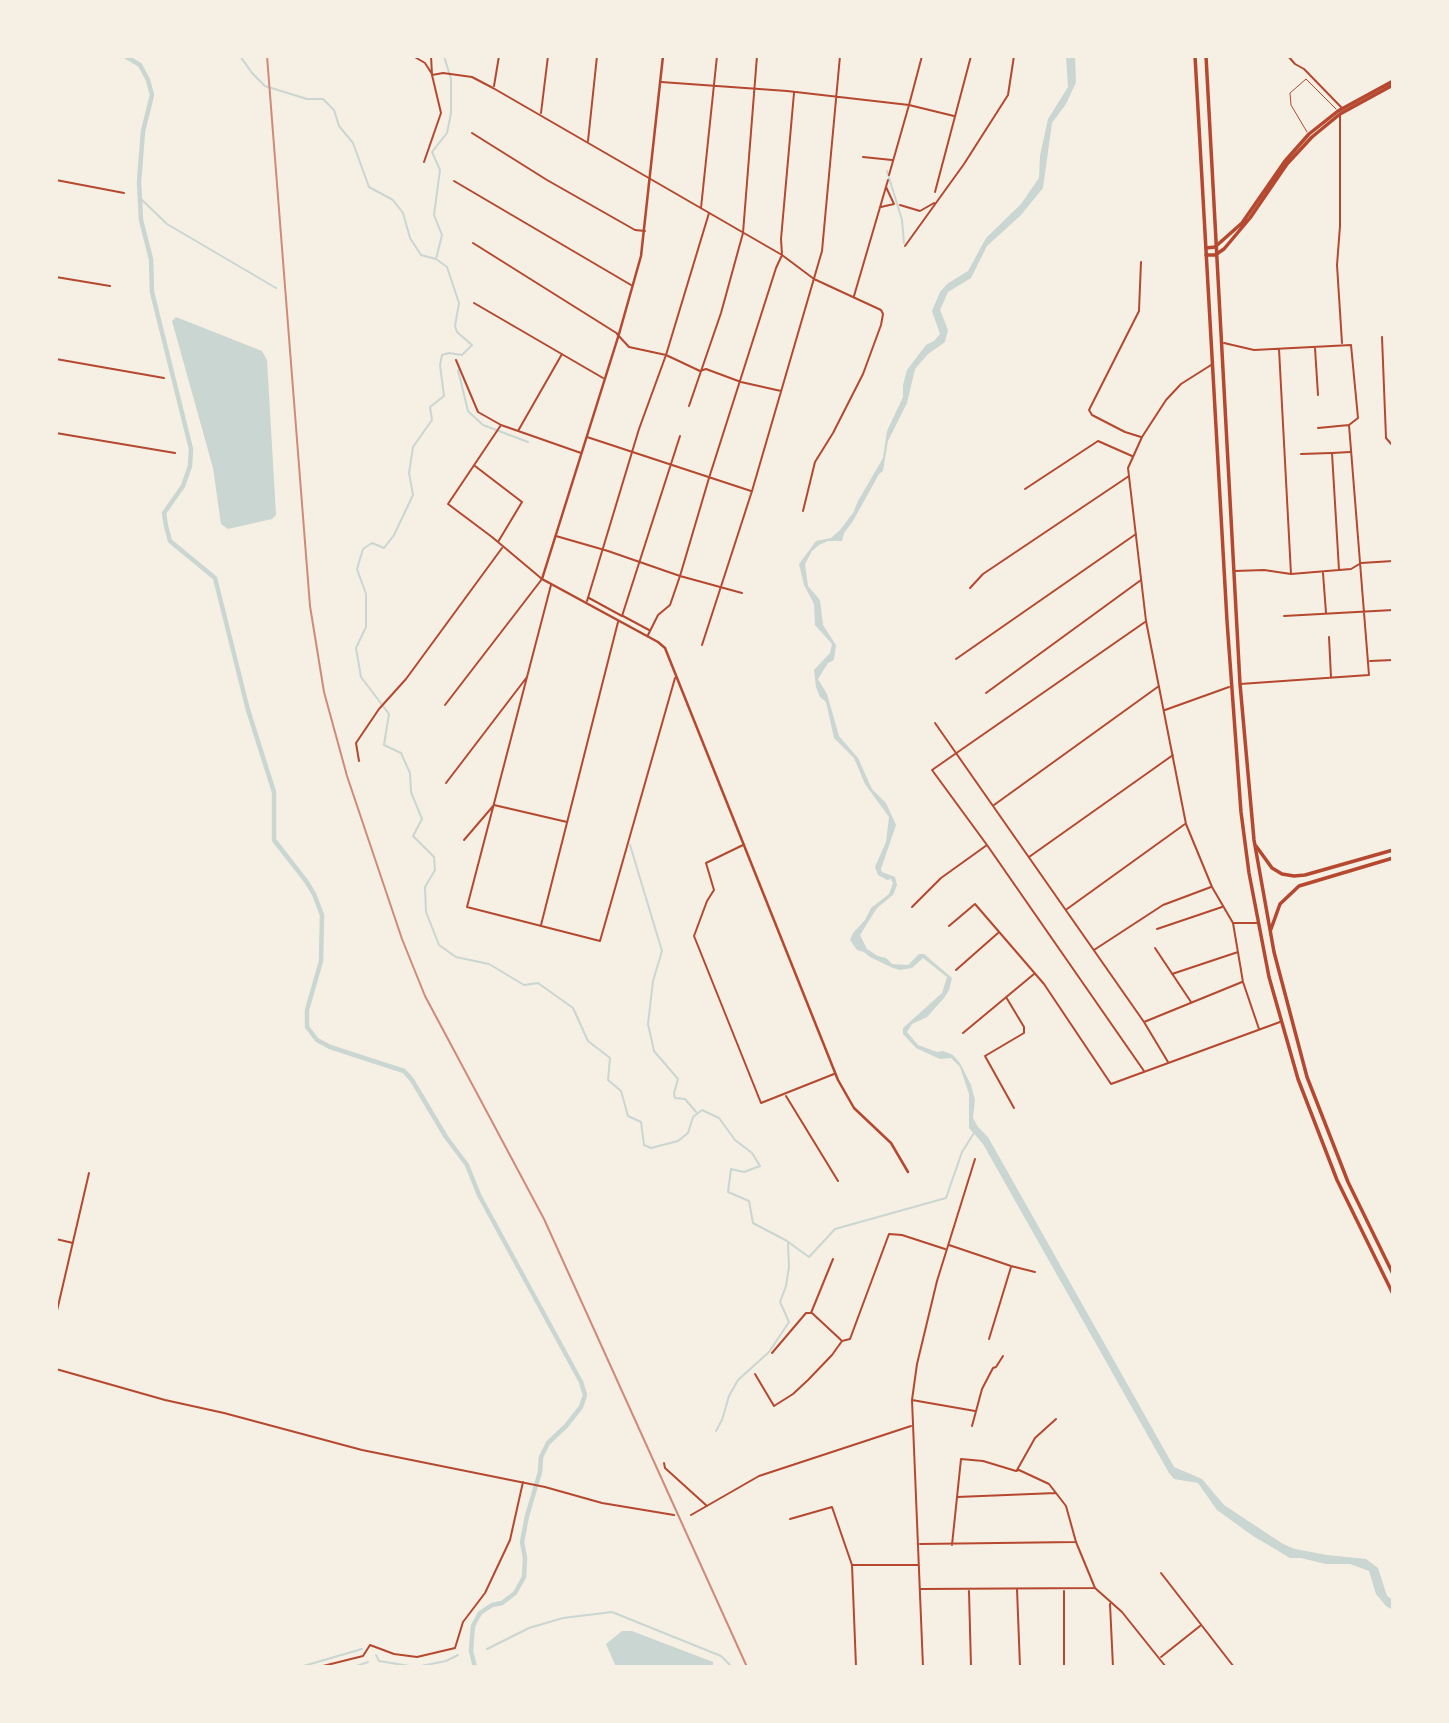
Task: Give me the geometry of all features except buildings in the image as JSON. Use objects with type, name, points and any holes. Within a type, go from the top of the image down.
[{"type":"main road","points":[[1195,56],[1236,755],[1241,812],[1258,923],[1281,1022],[1298,1079],[1345,1198],[1393,1294]]},
{"type":"main road","points":[[1206,56],[1240,684],[1254,840],[1270,934],[1307,1077],[1348,1182],[1393,1274]]},
{"type":"main road","points":[[1196,78],[1207,78]]},
{"type":"main road","points":[[1206,248],[1215,247],[1242,223],[1284,161],[1311,136],[1341,111],[1393,83]]},
{"type":"main road","points":[[1206,255],[1215,255],[1250,218],[1287,164],[1311,136]]},
{"type":"main road","points":[[1209,312],[1219,312]]},
{"type":"main road","points":[[1211,341],[1220,341]]},
{"type":"main road","points":[[1236,755],[1245,753]]},
{"type":"main road","points":[[1254,840],[1261,855],[1277,872],[1288,876],[1305,875],[1393,850]]},
{"type":"main road","points":[[1270,934],[1273,919],[1283,901],[1294,889],[1309,882],[1393,858]]},
{"type":"main road","points":[[1298,1079],[1307,1077]]},
{"type":"street","points":[[413,56],[425,63],[432,75]]},
{"type":"street","points":[[424,162],[441,113],[432,75],[431,56]]},
{"type":"street","points":[[493,88],[499,56]]},
{"type":"street","points":[[541,114],[548,56]]},
{"type":"street","points":[[588,142],[597,56]]},
{"type":"street","points":[[445,705],[542,579],[618,334],[645,231],[663,56]]},
{"type":"street","points":[[701,209],[717,56]]},
{"type":"street","points":[[689,406],[721,313],[743,233],[757,56]]},
{"type":"street","points":[[702,645],[752,491],[822,251],[840,56]]},
{"type":"street","points":[[889,174],[922,56]]},
{"type":"street","points":[[935,192],[971,56]]},
{"type":"street","points":[[905,246],[979,143],[1008,95],[1014,56]]},
{"type":"street","points":[[1287,56],[1304,69],[1341,111],[1337,265],[1342,345]]},
{"type":"street","points":[[432,75],[443,73],[472,77],[541,114],[782,255],[814,279],[881,310],[881,325],[863,374],[815,462],[803,512]]},
{"type":"street","points":[[660,82],[909,105],[955,116]]},
{"type":"street","points":[[648,636],[659,615],[670,605],[782,255],[793,93]]},
{"type":"street","points":[[472,133],[580,199],[635,230],[645,231]]},
{"type":"street","points":[[863,157],[893,160]]},
{"type":"street","points":[[56,180],[124,193]]},
{"type":"street","points":[[854,297],[888,180]]},
{"type":"street","points":[[454,181],[632,286]]},
{"type":"street","points":[[880,208],[894,204],[886,186]]},
{"type":"street","points":[[900,205],[920,211],[935,204]]},
{"type":"street","points":[[587,600],[709,214]]},
{"type":"street","points":[[473,243],[618,334],[629,347],[666,355],[700,371],[706,369],[741,382],[782,391]]},
{"type":"street","points":[[1141,262],[1139,311],[1089,410],[1092,415],[1125,432],[1142,437]]},
{"type":"street","points":[[56,276],[110,286]]},
{"type":"street","points":[[474,303],[604,379]]},
{"type":"street","points":[[1382,337],[1386,438],[1393,446]]},
{"type":"street","points":[[1220,341],[1242,349],[1351,345],[1358,418],[1349,425],[1318,428]]},
{"type":"street","points":[[1315,347],[1318,395]]},
{"type":"street","points":[[1279,349],[1291,574]]},
{"type":"street","points":[[518,432],[562,354]]},
{"type":"street","points":[[56,359],[164,378]]},
{"type":"street","points":[[456,360],[478,412],[518,432],[582,453]]},
{"type":"street","points":[[1212,364],[1181,384],[1166,400],[1142,437],[1128,468],[1146,621],[1185,824],[1212,887],[1233,923],[1243,982],[1259,1029]]},
{"type":"street","points":[[501,425],[448,504],[542,579],[651,631]]},
{"type":"street","points":[[1240,684],[1369,675],[1349,425]]},
{"type":"street","points":[[56,433],[175,453]]},
{"type":"street","points":[[622,616],[680,436]]},
{"type":"street","points":[[587,437],[752,491]]},
{"type":"street","points":[[1025,489],[1098,441],[1133,456]]},
{"type":"street","points":[[1301,454],[1351,452]]},
{"type":"street","points":[[1332,453],[1339,571]]},
{"type":"street","points":[[474,466],[522,502],[498,542]]},
{"type":"street","points":[[970,588],[983,575],[1129,476]]},
{"type":"street","points":[[956,659],[1136,534]]},
{"type":"street","points":[[556,536],[742,593]]},
{"type":"street","points":[[359,761],[356,743],[503,546]]},
{"type":"street","points":[[1234,571],[1264,570],[1291,574],[1339,571],[1353,569],[1361,563],[1393,561]]},
{"type":"street","points":[[1323,572],[1326,614]]},
{"type":"street","points":[[986,694],[1141,580]]},
{"type":"street","points":[[551,584],[467,907],[600,941],[677,674]]},
{"type":"street","points":[[587,600],[618,622],[648,636],[664,648],[677,674],[835,1074],[854,1108],[891,1143],[908,1172]]},
{"type":"street","points":[[1284,616],[1393,610]]},
{"type":"street","points":[[1144,1071],[932,770],[1146,621]]},
{"type":"street","points":[[540,926],[618,622]]},
{"type":"street","points":[[1329,637],[1331,678]]},
{"type":"street","points":[[1369,661],[1393,660]]},
{"type":"street","points":[[446,783],[528,676]]},
{"type":"street","points":[[993,806],[1159,686]]},
{"type":"street","points":[[1164,710],[1232,686]]},
{"type":"street","points":[[935,723],[1144,1021],[1168,1062]]},
{"type":"street","points":[[1029,857],[1173,755]]},
{"type":"street","points":[[494,805],[567,822]]},
{"type":"street","points":[[464,840],[494,805]]},
{"type":"street","points":[[1066,910],[1185,824]]},
{"type":"street","points":[[743,845],[706,863],[714,890],[694,936],[761,1103],[835,1074]]},
{"type":"street","points":[[912,907],[941,878],[987,845]]},
{"type":"street","points":[[1094,950],[1163,905],[1212,887]]},
{"type":"street","points":[[949,926],[975,904],[1035,973],[1111,1084],[1281,1022]]},
{"type":"street","points":[[1157,929],[1223,906]]},
{"type":"street","points":[[1233,923],[1258,923]]},
{"type":"street","points":[[956,970],[999,932]]},
{"type":"street","points":[[1155,948],[1191,1003]]},
{"type":"street","points":[[1172,974],[1238,952]]},
{"type":"street","points":[[963,1033],[1035,973]]},
{"type":"street","points":[[1144,1021],[1243,982]]},
{"type":"street","points":[[1006,997],[1024,1027],[1024,1033],[985,1056],[1014,1108]]},
{"type":"street","points":[[786,1095],[838,1181]]},
{"type":"street","points":[[923,1667],[912,1401],[917,1364],[946,1250],[975,1159]]},
{"type":"street","points":[[56,1315],[89,1173]]},
{"type":"street","points":[[755,1374],[774,1406],[808,1380],[842,1341],[850,1339],[889,1234],[902,1235],[946,1250]]},
{"type":"street","points":[[56,1239],[74,1244]]},
{"type":"street","points":[[948,1244],[1035,1272]]},
{"type":"street","points":[[811,1313],[834,1259]]},
{"type":"street","points":[[989,1339],[1011,1266]]},
{"type":"street","points":[[56,1291],[62,1293]]},
{"type":"street","points":[[772,1353],[806,1313],[811,1313],[842,1341]]},
{"type":"street","points":[[972,1426],[982,1389],[1003,1356]]},
{"type":"street","points":[[56,1369],[362,1450],[460,1472],[545,1487],[602,1503],[674,1515]]},
{"type":"street","points":[[912,1401],[976,1411]]},
{"type":"street","points":[[1016,1471],[1035,1438],[1056,1419]]},
{"type":"street","points":[[691,1515],[759,1476],[912,1426]]},
{"type":"street","points":[[952,1545],[961,1459],[1020,1470],[1049,1484],[1066,1506],[1076,1542],[1095,1588],[1122,1612],[1166,1667]]},
{"type":"street","points":[[664,1463],[665,1468],[708,1506]]},
{"type":"street","points":[[319,1667],[363,1656],[370,1645],[394,1654],[417,1657],[455,1648],[463,1622],[485,1593],[510,1540],[524,1483]]},
{"type":"street","points":[[956,1497],[1056,1493]]},
{"type":"street","points":[[790,1519],[832,1507],[852,1565],[856,1667]]},
{"type":"street","points":[[919,1544],[1076,1542]]},
{"type":"street","points":[[852,1565],[920,1565]]},
{"type":"street","points":[[1161,1573],[1234,1667]]},
{"type":"street","points":[[1017,1588],[1020,1667]]},
{"type":"street","points":[[921,1589],[1095,1588]]},
{"type":"street","points":[[1064,1589],[1064,1667]]},
{"type":"street","points":[[969,1590],[971,1667]]},
{"type":"street","points":[[1110,1602],[1113,1667]]},
{"type":"street","points":[[1160,1658],[1201,1625]]},
{"type":"lane","points":[[1311,136],[1291,105],[1290,93],[1306,79],[1341,111]]},
{"type":"lane","points":[[1334,867],[1338,874]]},
{"type":"shaded area","points":[[1066,56],[1075,56],[1076,82],[1066,104],[1052,123],[1043,188],[1021,215],[987,246],[971,278],[948,292],[940,310],[948,330],[945,342],[928,354],[915,369],[907,403],[888,441],[883,471],[844,533],[842,541],[828,541],[819,545],[805,564],[808,586],[820,600],[823,625],[836,645],[834,660],[828,663],[818,679],[827,694],[839,736],[858,758],[872,789],[886,803],[896,825],[881,869],[882,872],[895,877],[897,885],[893,895],[877,908],[860,935],[867,949],[892,964],[908,965],[919,954],[924,954],[952,978],[944,998],[927,1017],[912,1024],[907,1032],[918,1045],[953,1055],[960,1063],[975,1100],[973,1118],[988,1137],[1174,1467],[1202,1479],[1224,1505],[1283,1544],[1327,1555],[1366,1559],[1378,1568],[1387,1596],[1393,1600],[1393,1610],[1376,1594],[1369,1571],[1350,1564],[1326,1564],[1290,1558],[1217,1510],[1198,1483],[1174,1479],[1169,1473],[983,1144],[969,1128],[969,1094],[960,1067],[951,1058],[940,1059],[916,1048],[903,1034],[903,1028],[942,993],[947,977],[923,958],[912,968],[893,968],[857,950],[850,940],[871,908],[889,894],[893,883],[891,879],[887,880],[878,875],[875,867],[886,842],[889,817],[865,784],[854,758],[834,738],[826,702],[820,697],[816,687],[814,670],[830,653],[832,644],[815,625],[814,604],[804,585],[799,564],[816,541],[831,538],[840,530],[853,513],[883,458],[887,431],[903,397],[907,370],[926,345],[940,334],[932,311],[940,292],[947,284],[968,271],[986,238],[1021,204],[1039,178],[1040,156],[1048,119],[1068,87]]},
{"type":"shaded area","points":[[176,317],[262,351],[267,360],[276,515],[272,519],[228,529],[221,524],[213,468],[172,321]]},
{"type":"shaded area","points":[[622,1631],[632,1631],[713,1662],[713,1667],[616,1667],[606,1644]]},
{"type":"waterway","points":[[125,56],[140,65],[152,95],[143,131],[139,182],[141,220],[151,259],[152,292],[191,449],[190,466],[183,486],[164,513],[166,526],[170,541],[215,578],[248,710],[274,792],[274,840],[306,881],[322,915],[321,961],[307,1010],[307,1027],[317,1040],[330,1047],[404,1071],[412,1080],[446,1137],[467,1165],[479,1195],[581,1382],[585,1395],[581,1407],[548,1443],[541,1457],[540,1472],[522,1542],[524,1577],[515,1593],[502,1603],[492,1605],[480,1613],[473,1626],[471,1651],[475,1667]]},
{"type":"waterway","points":[[240,56],[265,86],[307,99],[323,99],[334,110],[339,126],[353,143],[369,187],[393,200],[403,213],[410,238],[421,255],[436,259],[447,267],[459,303],[455,326],[457,332],[472,345],[462,355],[442,355],[440,365],[444,396],[430,407],[432,420],[413,447],[409,473],[413,495],[394,535],[384,548],[372,543],[363,549],[357,569],[366,594],[366,627],[356,648],[361,677],[389,714],[384,745],[401,753],[410,773],[411,792],[422,819],[413,836],[434,857],[435,870],[425,887],[426,912],[439,945],[456,957],[489,964],[524,985],[538,983],[573,1008],[588,1041],[610,1058],[608,1080],[621,1091],[628,1116],[641,1122],[644,1145],[651,1148],[678,1141],[688,1133],[693,1117],[702,1110],[719,1118],[735,1140],[752,1153],[760,1166],[744,1172],[731,1169],[728,1192],[749,1201],[753,1223],[787,1241],[809,1257],[835,1229],[946,1198],[962,1152],[974,1133]]},
{"type":"waterway","points":[[436,259],[442,235],[434,215],[440,170],[432,152],[447,133],[451,113],[451,79],[444,56]]},
{"type":"waterway","points":[[887,171],[902,220],[904,243]]},
{"type":"waterway","points":[[141,199],[167,224],[276,288]]},
{"type":"waterway","points":[[458,370],[468,411],[483,425],[528,442]]},
{"type":"waterway","points":[[630,845],[662,951],[653,981],[648,1024],[654,1051],[678,1079],[675,1098],[685,1099],[696,1112]]},
{"type":"waterway","points":[[716,1431],[738,1380],[769,1352],[789,1322],[780,1302],[789,1267],[788,1243]]},
{"type":"waterway","points":[[487,1649],[529,1628],[563,1618],[612,1612],[721,1656],[732,1667]]},
{"type":"waterway","points":[[300,1667],[362,1649]]},
{"type":"waterway","points":[[376,1655],[379,1661],[416,1667],[446,1661],[458,1655]]},
{"type":"waterway","points":[[354,1667],[368,1662]]},
{"type":"railway","points":[[267,56],[310,606],[324,692],[347,776],[402,939],[425,996],[544,1219],[747,1667]]}]
